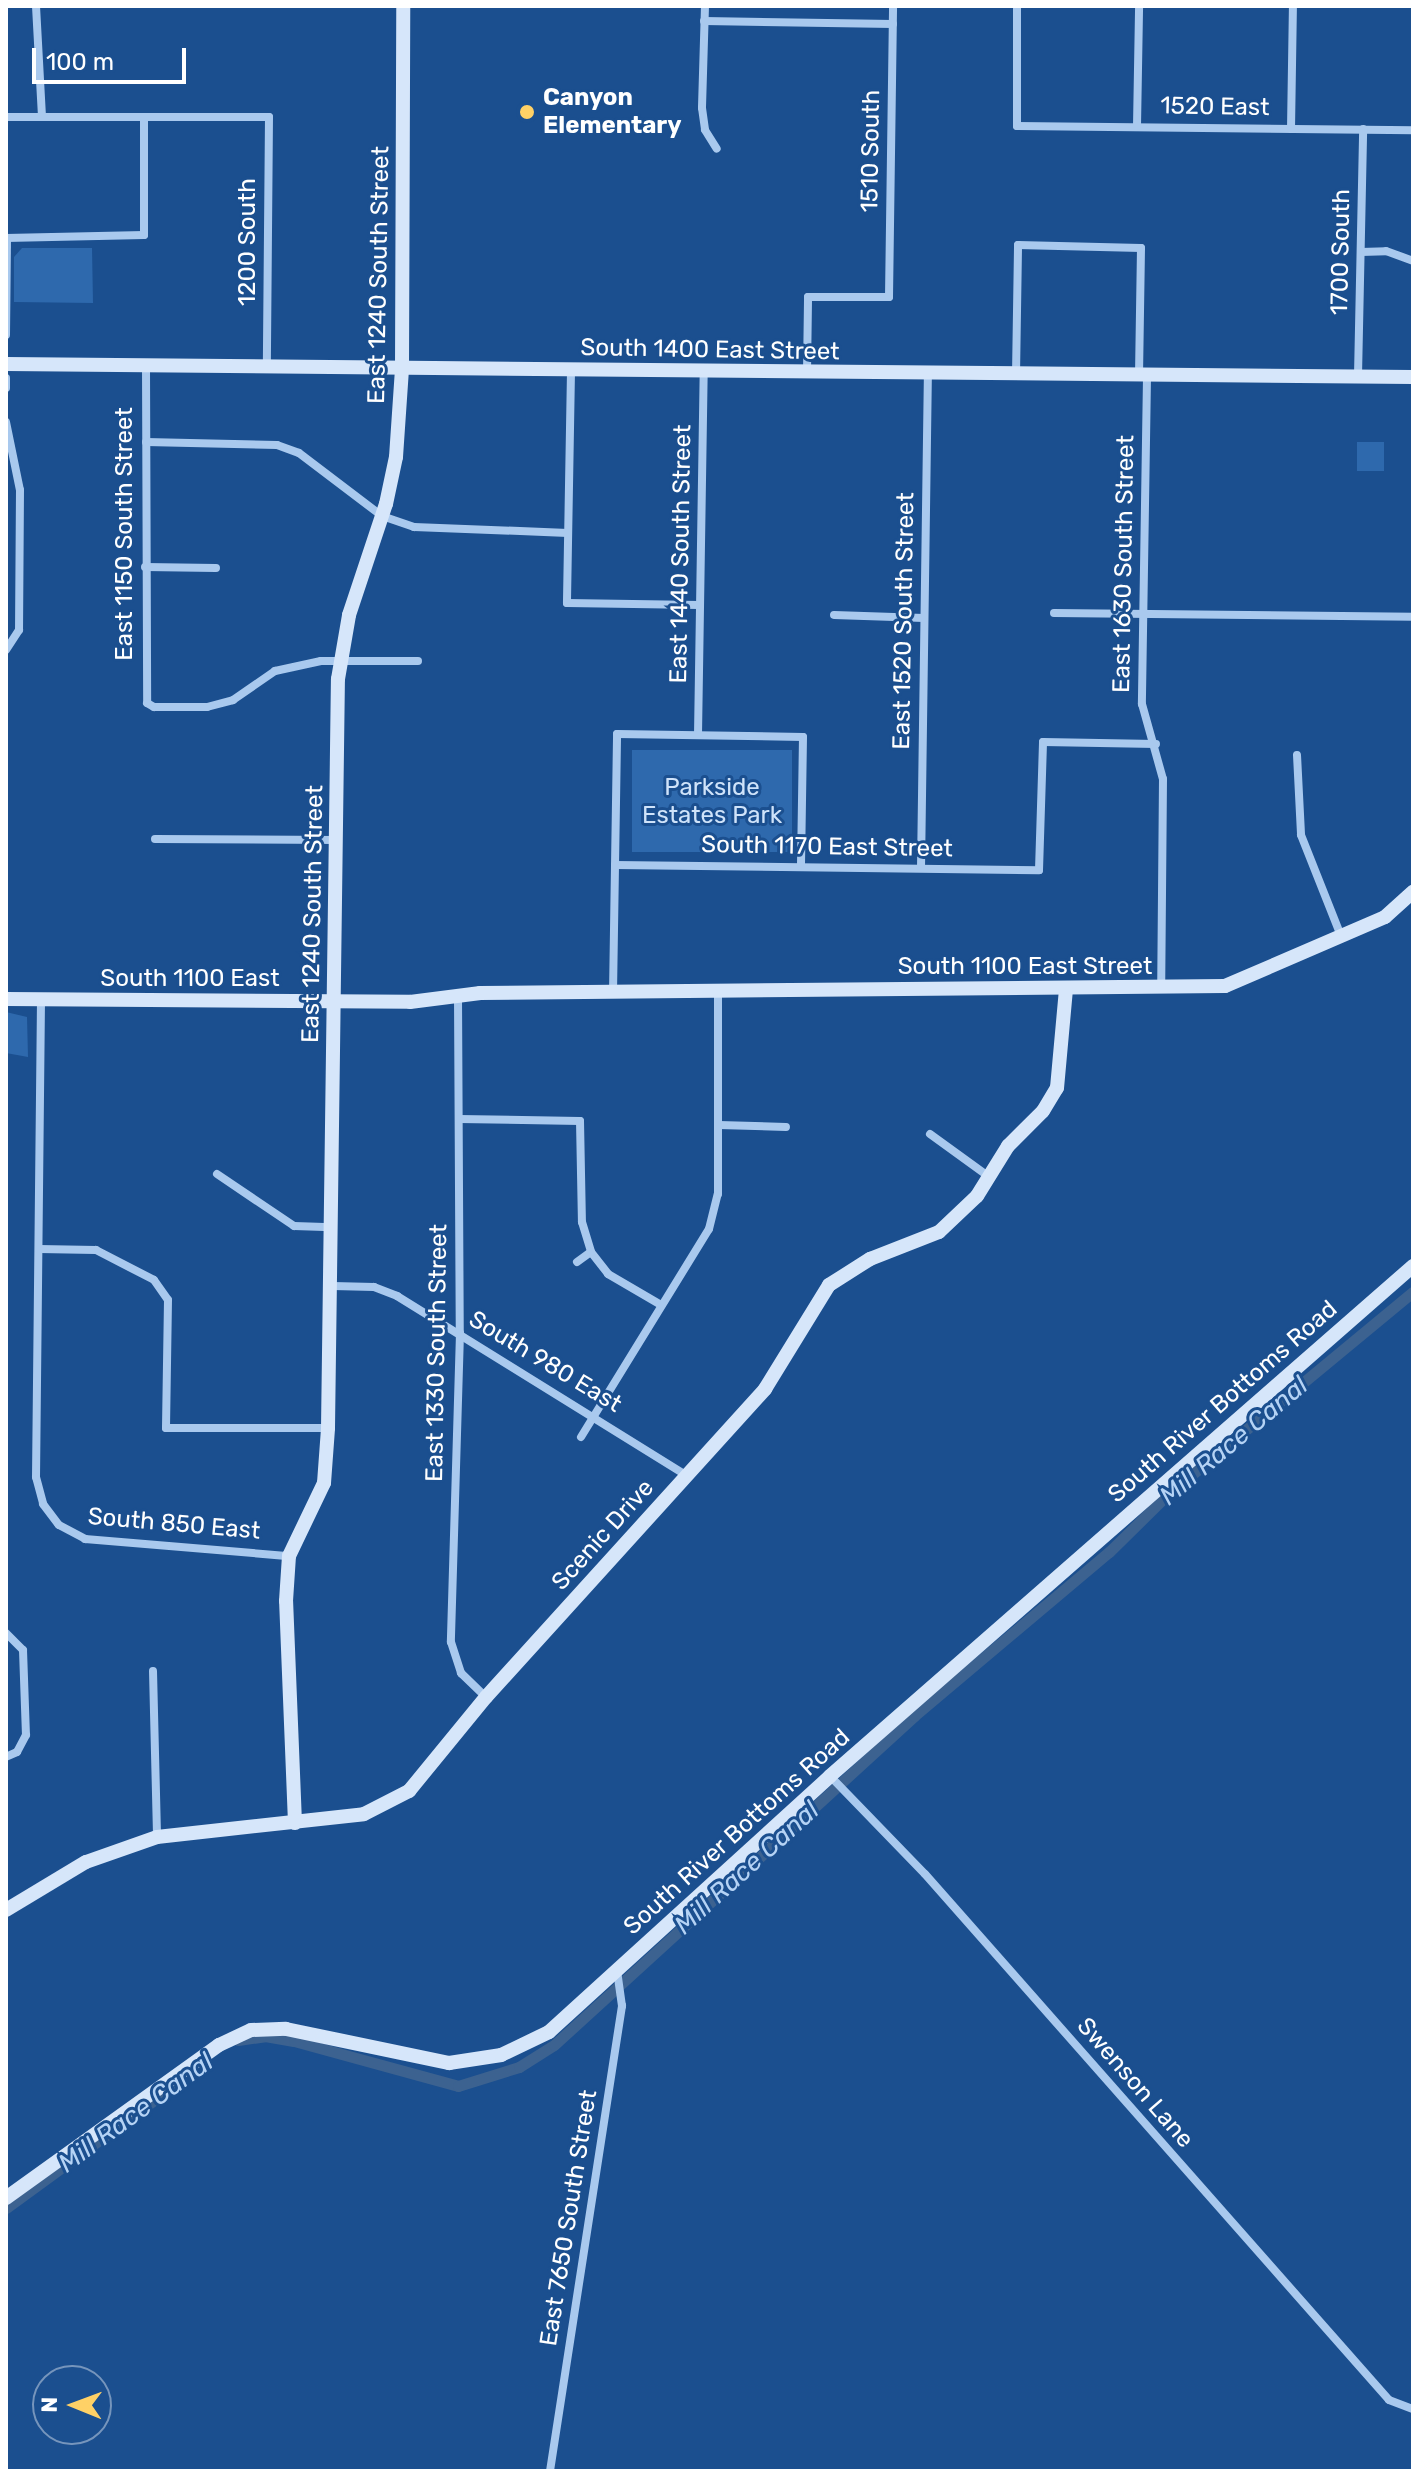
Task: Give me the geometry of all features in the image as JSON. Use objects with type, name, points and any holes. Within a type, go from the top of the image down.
[{"type":"street","points":[[36,6],[42,117]]},
{"type":"street","name":"East 1240 South Street","points":[[295,1823],[286,1601],[289,1556],[324,1483],[328,1428],[333,1286],[333,1001],[340,660],[356,590],[382,516],[396,457],[402,369],[403,6]]},
{"type":"street","points":[[705,6],[702,108],[705,130],[717,149]]},
{"type":"street","name":"1510 South","points":[[807,373],[808,297],[889,297],[893,6]]},
{"type":"street","name":"1520 East","points":[[1017,6],[1017,126],[1413,130]]},
{"type":"street","points":[[1137,126],[1139,6]]},
{"type":"street","points":[[1291,129],[1293,6]]},
{"type":"street","points":[[704,21],[893,24]]},
{"type":"street","points":[[6,117],[144,117],[144,235],[6,238],[6,335]]},
{"type":"street","name":"1200 South","points":[[144,117],[269,117],[267,367]]},
{"type":"street","name":"1700 South","points":[[1358,376],[1363,129]]},
{"type":"street","name":"East 1630 South Street","points":[[1016,376],[1018,245],[1141,248],[1142,704],[1156,744],[1163,779],[1161,989]]},
{"type":"street","points":[[1361,252],[1386,251],[1413,261]]},
{"type":"street","name":"South 1400 East Street","points":[[6,364],[1016,376],[1413,377]]},
{"type":"street","name":"East 1150 South Street","points":[[146,366],[147,703],[154,707],[207,707],[233,700],[275,671],[340,660]]},
{"type":"street","points":[[571,371],[567,603],[699,605]]},
{"type":"street","name":"East 1440 South Street","points":[[698,735],[704,372]]},
{"type":"street","name":"East 1520 South Street","points":[[921,868],[928,375]]},
{"type":"street","points":[[6,378],[6,388]]},
{"type":"street","points":[[6,422],[8,445],[20,490],[19,630],[8,648]]},
{"type":"street","points":[[146,442],[277,445],[299,453],[382,516],[439,530],[568,533]]},
{"type":"street","points":[[145,567],[216,568]]},
{"type":"street","points":[[1054,613],[1413,617]]},
{"type":"street","points":[[834,615],[924,618]]},
{"type":"street","points":[[340,660],[418,661]]},
{"type":"street","points":[[613,993],[617,734],[803,737],[801,866]]},
{"type":"street","name":"South 1170 East Street","points":[[615,865],[1039,870],[1043,742],[1156,744]]},
{"type":"street","points":[[1297,755],[1301,835],[1341,936]]},
{"type":"street","points":[[155,839],[337,840]]},
{"type":"street","name":"South 1100 East Street","points":[[613,993],[1225,986],[1385,917],[1413,892]]},
{"type":"street","name":"Scenic Drive","points":[[6,1910],[86,1862],[157,1837],[295,1823],[389,1806],[409,1791],[486,1697],[765,1389],[829,1285],[870,1259],[939,1232],[960,1216],[1008,1146],[1043,1111],[1057,1088],[1066,990]]},
{"type":"street","name":"South 1100 East","points":[[6,999],[410,1002],[458,996],[613,993]]},
{"type":"street","points":[[581,1437],[709,1229],[718,1194],[718,994]]},
{"type":"street","name":"East 1330 South Street","points":[[458,996],[460,1333],[451,1642],[461,1673],[486,1697]]},
{"type":"street","points":[[41,1000],[39,1249],[96,1250],[154,1280],[168,1300],[166,1428],[328,1428]]},
{"type":"street","points":[[459,1119],[580,1121],[582,1222],[591,1252],[608,1274],[661,1305]]},
{"type":"street","points":[[719,1125],[786,1127]]},
{"type":"street","points":[[930,1134],[988,1176]]},
{"type":"street","points":[[217,1174],[294,1226],[333,1227]]},
{"type":"street","name":"South 850 East","points":[[39,1249],[36,1477],[43,1504],[59,1525],[96,1542],[289,1556]]},
{"type":"street","points":[[577,1262],[591,1252]]},
{"type":"street","name":"South River Bottoms Road","points":[[6,2198],[240,2034],[274,2028],[423,2062],[475,2061],[549,2032],[619,1980],[832,1778],[1413,1266]]},
{"type":"street","name":"South 980 East","points":[[333,1286],[374,1287],[460,1333],[686,1475]]},
{"type":"street","points":[[6,1633],[23,1650],[26,1735],[17,1752],[6,1757]]},
{"type":"street","points":[[153,1671],[157,1837]]},
{"type":"street","name":"Swenson Lane","points":[[832,1778],[925,1874],[1389,2400],[1413,2409]]},
{"type":"street","name":"East 7650 South Street","points":[[550,2471],[619,1980]]},
{"type":"green space","points":[[22,248],[92,248],[93,303],[14,302],[14,257]]},
{"type":"green space","points":[[1357,442],[1384,442],[1384,471],[1357,471]]},
{"type":"green space","name":"Parkside Estates Park","points":[[632,750],[792,750],[792,852],[632,852]]},
{"type":"green space","points":[[6,1012],[27,1017],[28,1057],[6,1053]]},
{"type":"waterway","name":"Mill Race Canal","points":[[238,2040],[265,2036],[294,2041],[458,2086],[519,2067],[554,2045],[914,1716],[1109,1552],[1166,1496],[1413,1292]]},
{"type":"waterway","name":"Mill Race Canal","points":[[6,2208],[169,2089]]},
{"type":"place","name":"Canyon Elementary","points":[[527,112]]}]
